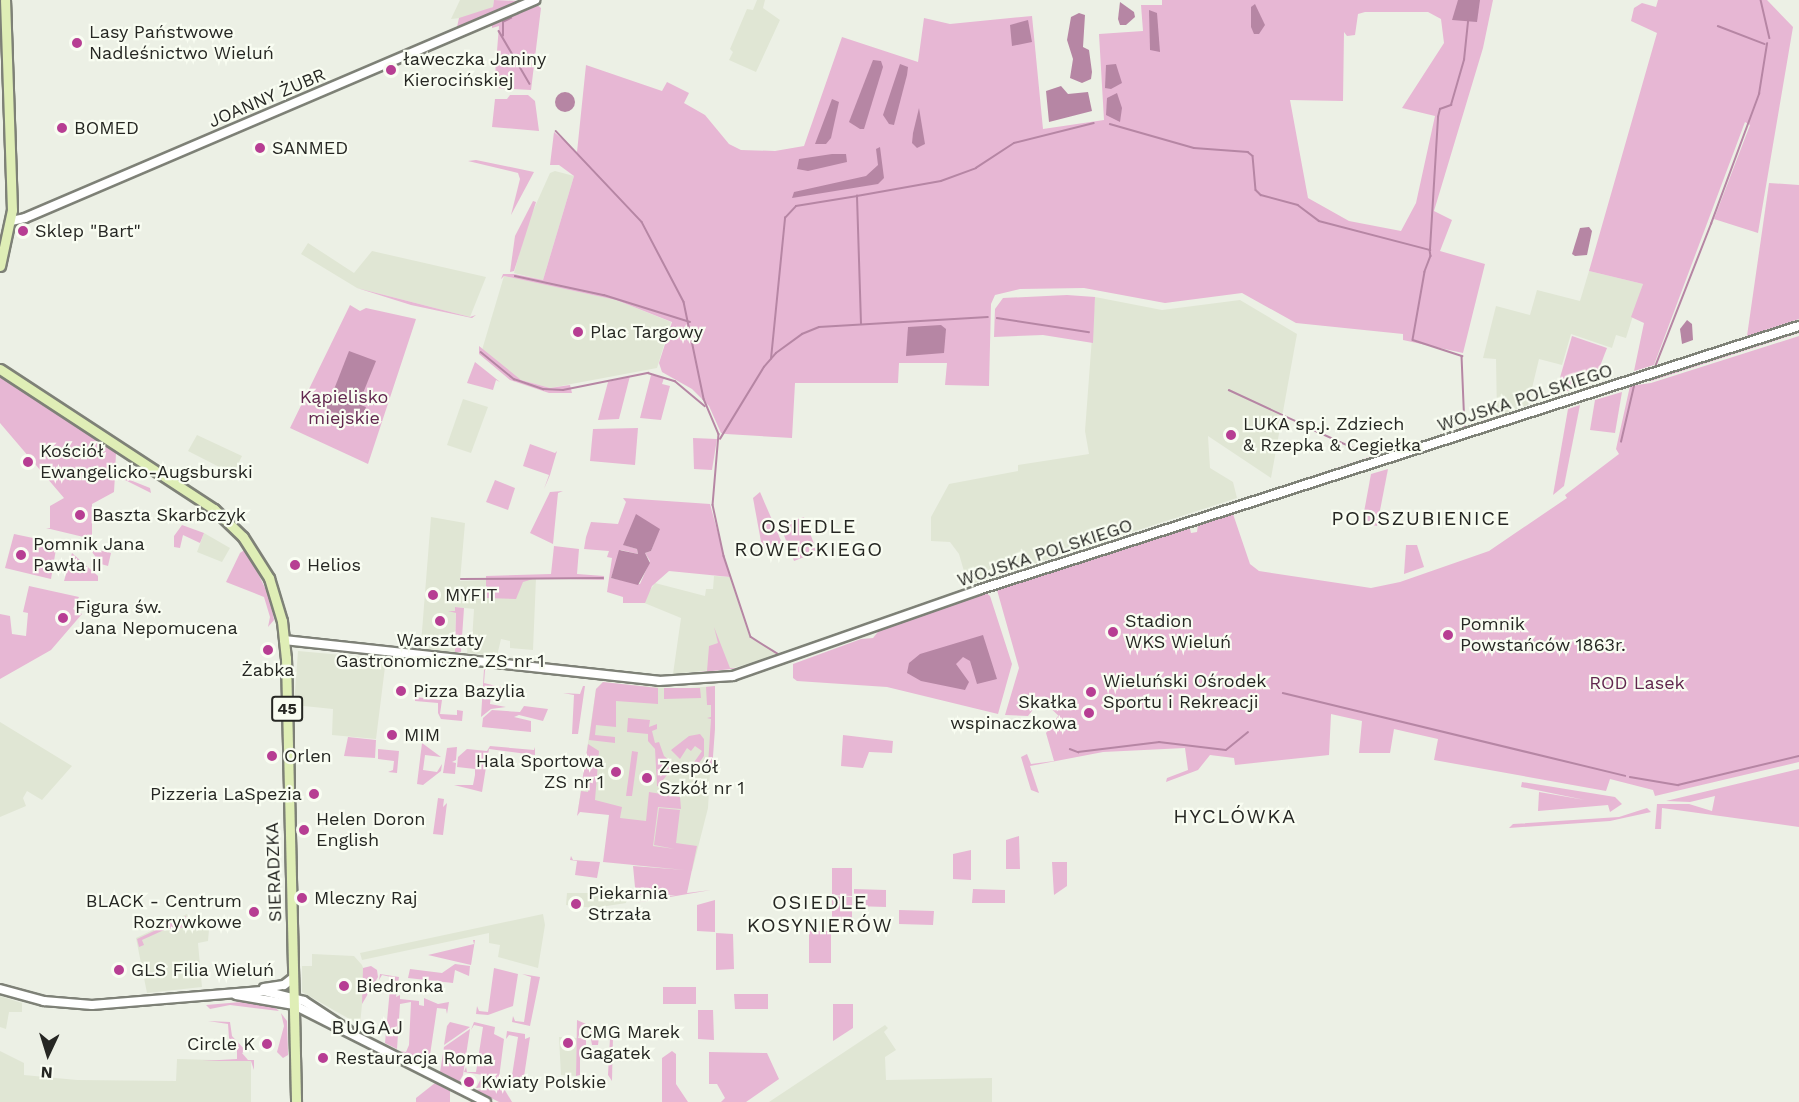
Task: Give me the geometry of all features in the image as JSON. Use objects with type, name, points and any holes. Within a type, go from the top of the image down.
[{"type":"main road","points":[[0,266],[11,221],[5,0]]},
{"type":"main road","name":"45","points":[[0,369],[225,518],[255,553],[269,578],[284,640]]},
{"type":"main road","name":"SIERADZKA","points":[[284,640],[296,1102]]},
{"type":"street","name":"JOANNY ŻUBR","points":[[11,221],[25,218],[534,0]]},
{"type":"street","name":"WOJSKA POLSKIEGO","points":[[284,640],[659,681],[733,676],[978,590],[1799,326]]},
{"type":"street","points":[[0,989],[44,1000],[83,1005],[232,994],[284,985],[293,978]]},
{"type":"street","points":[[253,990],[294,1001],[486,1102]]},
{"type":"street","points":[[232,994],[294,1001]]},
{"type":"shaded area","points":[[460,0],[494,0],[493,7],[470,17],[451,19]]},
{"type":"shaded area","points":[[757,0],[765,0],[763,8],[780,20],[756,72],[729,60],[733,52],[730,49],[747,9],[753,10]]},
{"type":"shaded area","points":[[1458,0],[1480,0],[1477,22],[1452,20]]},
{"type":"shaded area","points":[[1120,2],[1134,12],[1135,17],[1126,25],[1120,25],[1118,19]]},
{"type":"shaded area","points":[[1255,4],[1265,25],[1259,34],[1254,34],[1251,27],[1251,7]]},
{"type":"shaded area","points":[[1149,10],[1157,13],[1160,52],[1150,50]]},
{"type":"shaded area","points":[[1079,13],[1085,15],[1083,47],[1089,50],[1092,72],[1091,79],[1082,83],[1070,78],[1073,59],[1067,40],[1071,17]]},
{"type":"shaded area","points":[[1028,20],[1032,42],[1012,46],[1010,25]]},
{"type":"shaded area","points":[[873,60],[881,61],[883,67],[864,129],[860,129],[849,122]]},
{"type":"shaded area","points":[[900,64],[908,67],[894,125],[889,124],[883,115]]},
{"type":"shaded area","points":[[1116,64],[1122,83],[1111,89],[1105,88],[1106,65]]},
{"type":"shaded area","points":[[1061,86],[1068,94],[1088,92],[1092,111],[1049,122],[1046,91]]},
{"type":"shaded area","points":[[561,92],[569,92],[575,98],[575,106],[569,112],[561,112],[555,106],[555,98]]},
{"type":"shaded area","points":[[1117,93],[1122,108],[1120,122],[1106,115],[1107,98]]},
{"type":"shaded area","points":[[832,99],[839,102],[831,138],[826,144],[815,144]]},
{"type":"shaded area","points":[[919,108],[925,144],[917,148],[912,143]]},
{"type":"shaded area","points":[[880,147],[884,178],[878,184],[792,198],[794,192],[866,176],[878,165],[876,149]]},
{"type":"shaded area","points":[[846,154],[847,162],[808,171],[797,169],[799,159]]},
{"type":"shaded area","points":[[555,171],[574,176],[543,280],[514,273],[528,222],[550,173]]},
{"type":"shaded area","points":[[1589,227],[1592,231],[1587,255],[1575,256],[1572,254],[1580,228]]},
{"type":"shaded area","points":[[308,243],[354,273],[372,251],[486,277],[470,317],[357,288],[301,254]]},
{"type":"shaded area","points":[[1589,271],[1643,284],[1626,338],[1616,335],[1612,348],[1571,334],[1562,365],[1539,359],[1528,405],[1497,416],[1496,359],[1483,358],[1496,306],[1530,315],[1537,290],[1580,301]]},
{"type":"shaded area","name":"Plac Targowy","points":[[504,276],[616,300],[671,322],[657,368],[550,388],[521,380],[506,371],[482,350]]},
{"type":"shaded area","points":[[1095,297],[1162,310],[1240,300],[1297,334],[1271,478],[1208,436],[1210,468],[1233,482],[1237,498],[968,585],[959,554],[950,542],[931,541],[931,517],[949,484],[1018,471],[1018,465],[1089,454],[1085,431]]},
{"type":"shaded area","points":[[1687,320],[1692,324],[1693,340],[1682,344],[1680,329]]},
{"type":"shaded area","points":[[941,325],[946,329],[944,353],[906,356],[908,327]]},
{"type":"shaded area","points":[[349,351],[376,361],[359,403],[333,392]]},
{"type":"shaded area","points":[[326,392],[366,407],[360,423],[320,407]]},
{"type":"shaded area","points":[[463,399],[488,407],[471,453],[447,445]]},
{"type":"shaded area","points":[[197,435],[242,456],[233,474],[188,451]]},
{"type":"shaded area","points":[[636,514],[660,529],[651,551],[645,553],[650,563],[638,585],[611,578],[619,550],[638,554],[637,549],[623,545]]},
{"type":"shaded area","points":[[431,517],[465,523],[460,581],[536,578],[533,650],[510,648],[510,641],[501,639],[497,656],[467,653],[468,641],[472,641],[474,609],[456,607],[455,652],[427,650],[421,644]]},
{"type":"shaded area","points":[[204,533],[230,548],[222,562],[197,552]]},
{"type":"shaded area","points":[[714,576],[730,577],[750,638],[774,650],[776,656],[733,668],[673,674],[681,618],[642,602],[655,583],[705,596],[706,589],[713,589]]},
{"type":"shaded area","points":[[983,635],[997,679],[977,684],[970,661],[963,657],[956,664],[969,682],[965,690],[921,681],[907,673],[909,663],[920,654]]},
{"type":"shaded area","points":[[298,651],[386,659],[376,739],[332,735],[333,709],[294,705]]},
{"type":"shaded area","name":"Zespół Szkół nr 1","points":[[603,682],[677,689],[715,686],[708,808],[692,871],[632,865],[611,813],[578,810],[596,689]]},
{"type":"shaded area","points":[[0,722],[72,766],[42,800],[27,791],[23,798],[26,806],[0,817]]},
{"type":"shaded area","points":[[596,887],[628,892],[626,903],[594,908],[566,905],[567,893],[594,893]]},
{"type":"shaded area","points":[[187,914],[190,926],[209,930],[208,941],[198,943],[202,987],[147,993],[136,938]]},
{"type":"shaded area","points":[[543,914],[545,925],[538,968],[498,957],[500,945],[489,943],[489,933],[362,960],[360,953]]},
{"type":"shaded area","points":[[312,954],[354,956],[362,965],[365,973],[360,1025],[302,992],[302,966],[312,966]]},
{"type":"shaded area","points":[[0,996],[22,1003],[22,1012],[9,1012],[6,1029],[0,1027]]},
{"type":"shaded area","points":[[885,1025],[888,1028],[884,1032],[896,1050],[885,1057],[886,1080],[992,1078],[992,1102],[769,1102]]},
{"type":"shaded area","points":[[559,1037],[577,1038],[576,1076],[561,1075]]},
{"type":"shaded area","points":[[0,1051],[24,1063],[24,1075],[77,1080],[176,1081],[177,1059],[251,1061],[251,1102],[0,1102]]},
{"type":"green space","points":[[494,0],[519,1],[457,27],[459,18],[493,7]]},
{"type":"green space","points":[[1162,0],[1493,0],[1483,48],[1434,211],[1452,220],[1440,251],[1485,264],[1463,353],[1403,340],[1403,334],[1296,323],[1242,293],[1165,303],[1084,288],[1020,289],[995,295],[991,304],[989,386],[945,385],[947,363],[899,363],[898,383],[795,383],[792,438],[726,434],[721,433],[709,406],[692,389],[662,372],[659,363],[672,322],[616,300],[504,276],[501,279],[503,274],[514,274],[543,280],[574,176],[559,165],[550,165],[554,132],[577,152],[586,65],[662,91],[667,82],[689,93],[684,103],[705,115],[729,144],[741,150],[775,151],[804,146],[842,37],[918,62],[924,18],[950,24],[1032,16],[1043,129],[1104,120],[1099,34],[1143,31],[1141,5],[1162,5]],"holes":[[[1428,12],[1441,19],[1444,43],[1402,108],[1435,116],[1416,203],[1401,231],[1349,221],[1308,198],[1290,100],[1343,101],[1344,32],[1347,36],[1355,35],[1358,14]]]},
{"type":"green space","points":[[1658,0],[1767,0],[1793,27],[1758,233],[1714,219],[1750,125],[1745,122],[1654,365],[1634,371],[1644,323],[1631,317],[1643,284],[1589,271],[1657,33],[1631,21],[1634,8],[1642,3],[1656,7]]},
{"type":"green space","points":[[537,5],[541,8],[531,90],[494,88],[499,26],[492,28],[492,24]]},
{"type":"green space","points":[[510,95],[528,95],[535,101],[539,131],[492,127],[495,99],[507,99]]},
{"type":"green space","points":[[476,160],[534,172],[511,215],[520,179],[518,173],[468,161]]},
{"type":"green space","points":[[1769,183],[1799,185],[1799,319],[1747,336]]},
{"type":"green space","points":[[533,201],[536,202],[514,271],[510,272],[515,236]]},
{"type":"green space","points":[[357,288],[470,317],[476,315],[472,318],[411,305]]},
{"type":"green space","points":[[1067,295],[1095,297],[1093,343],[1043,335],[994,337],[995,309],[1003,298]]},
{"type":"green space","name":"Kąpielisko miejskie","points":[[350,305],[360,311],[366,308],[416,319],[368,464],[290,428]]},
{"type":"green space","points":[[1799,329],[1799,333],[1651,381],[1639,381]]},
{"type":"green space","points":[[1572,336],[1607,348],[1594,382],[1555,395]]},
{"type":"green space","name":"ROD Lasek","points":[[1799,336],[1799,762],[1655,796],[1653,790],[1610,779],[1606,791],[1434,760],[1438,739],[1394,729],[1390,753],[1359,753],[1362,721],[1331,714],[1329,755],[1235,765],[1234,758],[1210,755],[1198,770],[1166,782],[1167,778],[1188,770],[1185,748],[1103,752],[1030,766],[1039,793],[1031,790],[1021,757],[1027,754],[1031,764],[1054,761],[1046,733],[1058,716],[1065,722],[1039,697],[1035,697],[1035,707],[1028,716],[1005,715],[1019,668],[997,590],[1061,568],[996,588],[1189,525],[1191,533],[1197,532],[1198,525],[1233,514],[1250,564],[1259,571],[1371,588],[1400,582],[1489,551],[1567,498],[1565,495],[1619,454],[1616,449],[1630,386],[1651,383]]},
{"type":"green space","points":[[479,346],[521,380],[550,388],[570,385],[572,393],[549,393],[510,380],[479,354]]},
{"type":"green space","points":[[475,362],[500,382],[496,380],[493,390],[467,383]]},
{"type":"green space","points":[[651,375],[664,378],[662,384],[670,386],[661,420],[640,418]]},
{"type":"green space","points":[[630,376],[619,419],[598,420],[608,382]]},
{"type":"green space","points":[[0,377],[116,453],[115,474],[150,488],[151,493],[115,475],[114,492],[92,504],[92,539],[46,528],[50,528],[50,506],[64,498],[0,423]]},
{"type":"green space","points":[[1622,392],[1615,433],[1590,430],[1595,400]]},
{"type":"green space","points":[[1580,405],[1564,486],[1553,495],[1568,409]]},
{"type":"green space","points":[[638,428],[635,465],[590,461],[593,429]]},
{"type":"green space","points":[[693,438],[717,439],[712,470],[694,469]]},
{"type":"green space","points":[[530,444],[555,453],[557,451],[550,475],[544,489],[549,475],[523,466]]},
{"type":"green space","points":[[1370,457],[1369,461],[1277,488],[1306,478]]},
{"type":"green space","points":[[1388,469],[1377,526],[1362,523],[1371,474]]},
{"type":"green space","points":[[495,480],[515,488],[508,510],[486,502]]},
{"type":"green space","points":[[563,491],[558,493],[553,544],[530,533],[550,492]]},
{"type":"green space","points":[[760,492],[782,543],[767,550],[762,547],[753,498]]},
{"type":"green space","points":[[623,498],[710,504],[730,577],[669,571],[652,586],[645,603],[623,603],[623,597],[607,592],[612,558],[607,557],[609,551],[584,549],[586,537],[591,522],[618,524],[626,502]],"holes":[[[659,529],[651,551],[645,553],[650,561],[640,584],[611,578],[621,550],[638,554],[637,549],[624,545]]]},
{"type":"green space","points":[[804,517],[817,552],[794,561],[780,525]]},
{"type":"green space","points":[[182,525],[204,533],[200,543],[183,535],[180,548],[174,547],[174,536]]},
{"type":"green space","points":[[14,534],[57,543],[51,579],[5,568]]},
{"type":"green space","points":[[1406,545],[1417,545],[1424,567],[1404,574]]},
{"type":"green space","points":[[554,546],[579,549],[577,574],[604,576],[604,580],[536,578],[523,582],[516,599],[486,598],[486,576],[551,574]]},
{"type":"green space","points":[[89,548],[111,553],[108,566],[101,564]]},
{"type":"green space","points":[[246,549],[270,598],[274,620],[268,627],[270,617],[264,597],[226,582],[240,553]]},
{"type":"green space","points":[[72,553],[98,576],[98,581],[64,581]]},
{"type":"green space","points":[[29,586],[79,597],[73,609],[82,614],[51,650],[0,679],[0,614],[10,616],[12,634],[26,636],[28,613],[23,612]]},
{"type":"green space","points":[[985,591],[887,628],[986,593],[990,596],[1012,664],[998,714],[887,687],[797,681],[793,678],[793,664],[861,639],[873,638],[881,628]]},
{"type":"green space","points":[[455,607],[464,608],[461,652],[455,652],[456,613],[448,611],[455,611]]},
{"type":"green space","points":[[714,627],[730,668],[741,668],[684,674],[707,671],[709,646],[718,643]]},
{"type":"green space","points":[[484,669],[490,670],[485,670],[484,683],[508,689],[492,688],[490,704],[506,707],[491,709],[481,717]]},
{"type":"green space","points":[[603,682],[658,688],[658,704],[616,701],[616,727],[596,725],[595,735],[615,737],[615,743],[589,740],[596,689]]},
{"type":"green space","points":[[585,686],[578,734],[572,734],[574,695],[563,693],[580,694]]},
{"type":"green space","points":[[715,686],[712,770],[708,765],[711,719],[707,718],[711,717],[711,705],[707,705],[706,687]]},
{"type":"green space","points":[[664,688],[700,688],[701,698],[664,699]]},
{"type":"green space","points":[[415,697],[442,700],[440,714],[457,715],[457,710],[463,711],[462,721],[441,719],[438,713],[438,703],[415,701]]},
{"type":"green space","points":[[524,706],[548,709],[543,721],[519,715],[514,717],[531,721],[531,732],[482,727],[483,718],[492,710],[520,712]]},
{"type":"green space","points":[[628,718],[650,720],[649,727],[657,724],[657,729],[652,731],[655,743],[659,742],[664,756],[675,765],[663,780],[676,791],[657,786],[655,749],[648,741],[648,734],[627,732]]},
{"type":"green space","points":[[700,734],[704,739],[704,756],[694,770],[690,768],[702,751],[695,746],[691,751],[687,748],[680,759],[671,750],[689,736]]},
{"type":"green space","points":[[843,735],[893,741],[892,753],[869,752],[863,768],[841,766]]},
{"type":"green space","points":[[348,737],[376,740],[375,758],[344,756]]},
{"type":"green space","points":[[422,743],[441,757],[425,755],[423,770],[437,772],[442,764],[441,771],[423,785],[417,784]]},
{"type":"green space","points":[[588,744],[599,751],[595,800],[622,807],[620,818],[646,821],[649,792],[680,797],[681,809],[658,807],[653,846],[675,849],[654,845],[659,808],[680,810],[676,843],[697,846],[687,893],[711,890],[635,903],[676,895],[642,897],[635,887],[633,866],[685,870],[603,862],[609,815],[580,812],[577,816],[581,791],[588,792],[589,784],[582,782]]},
{"type":"green space","points":[[490,746],[534,750],[535,747],[535,755],[489,749],[482,792],[454,785],[473,785],[475,775],[475,769],[457,767],[458,757],[467,749],[487,751]]},
{"type":"green space","points":[[457,747],[456,760],[452,762],[456,763],[455,774],[443,773],[447,748]]},
{"type":"green space","points":[[378,749],[399,751],[397,773],[388,772],[393,770],[394,761],[378,759]]},
{"type":"green space","points":[[632,751],[638,752],[632,796],[626,796]]},
{"type":"green space","points":[[1799,769],[1799,827],[1662,808],[1661,829],[1655,829],[1657,804],[1689,804],[1712,811],[1715,796],[1690,802],[1666,801]]},
{"type":"green space","points":[[1522,782],[1615,797],[1622,804],[1610,812],[1608,805],[1538,811],[1539,792],[1585,800],[1521,787]]},
{"type":"green space","points":[[438,798],[444,799],[443,807],[447,803],[443,835],[433,834]]},
{"type":"green space","points":[[1647,808],[1651,812],[1610,821],[1509,828],[1513,824],[1619,817]]},
{"type":"green space","points":[[1019,836],[1020,869],[1006,869],[1006,840]]},
{"type":"green space","points":[[971,850],[971,880],[953,879],[953,854]]},
{"type":"green space","points":[[571,856],[573,860],[600,862],[597,878],[575,875],[577,861],[570,860]]},
{"type":"green space","points":[[1052,862],[1067,862],[1067,886],[1054,895]]},
{"type":"green space","points":[[832,868],[852,868],[852,896],[832,895]]},
{"type":"green space","points":[[854,889],[886,890],[886,907],[854,906]]},
{"type":"green space","points":[[973,889],[1005,890],[1005,903],[972,903]]},
{"type":"green space","points":[[832,896],[852,897],[852,922],[832,921]]},
{"type":"green space","points":[[715,900],[715,932],[697,931],[697,905]]},
{"type":"green space","points":[[899,910],[934,911],[933,925],[899,924]]},
{"type":"green space","points":[[186,916],[188,927],[164,930],[142,940],[144,945],[139,947],[137,939]]},
{"type":"green space","points":[[809,931],[831,931],[831,963],[809,963]]},
{"type":"green space","points":[[716,933],[733,934],[734,969],[716,970]]},
{"type":"green space","points":[[473,940],[475,940],[471,965],[428,955],[474,944]]},
{"type":"green space","points":[[455,964],[470,966],[469,976],[455,970],[453,983],[408,978],[410,969],[442,973]]},
{"type":"green space","points":[[371,966],[377,970],[378,977],[362,1004],[363,968]]},
{"type":"green space","points":[[494,968],[518,974],[513,1006],[488,1015],[476,1014],[477,1006],[479,1011],[488,1012]]},
{"type":"green space","points":[[380,974],[399,977],[396,997],[400,995],[400,999],[419,1001],[419,1005],[424,1006],[424,998],[438,1004],[449,1002],[447,1014],[446,1009],[437,1008],[430,1055],[421,1054],[420,1059],[427,1065],[400,1051],[406,1052],[409,1045],[411,1002],[400,1004],[397,1049],[385,1043],[391,977],[382,975],[379,980]]},
{"type":"green space","points":[[522,974],[540,977],[530,1026],[512,1022],[513,1016],[515,1021],[524,1022],[531,977]]},
{"type":"green space","points":[[663,987],[696,987],[696,1004],[663,1004]]},
{"type":"green space","points":[[734,994],[768,994],[768,1009],[735,1009]]},
{"type":"green space","points":[[241,1002],[274,1007],[279,1011],[230,1005],[210,1009],[206,1005]]},
{"type":"green space","points":[[833,1004],[853,1004],[853,1028],[833,1041]]},
{"type":"green space","points":[[698,1010],[713,1010],[714,1040],[698,1039]]},
{"type":"green space","points":[[281,1013],[287,1021],[288,1055],[283,1058],[277,1052],[284,1026]]},
{"type":"green space","points":[[577,1020],[613,1036],[612,1081],[608,1075],[610,1038],[599,1037],[598,1045],[592,1045],[589,1028],[582,1025],[578,1038],[586,1039],[586,1055],[592,1056],[592,1061],[591,1057],[580,1056],[580,1075],[576,1076]]},
{"type":"green space","points":[[208,1021],[230,1022],[232,1036],[246,1051],[242,1053],[248,1060],[254,1060],[254,1070],[251,1061],[202,1061],[237,1059],[237,1047],[229,1038],[228,1024]]},
{"type":"green space","points":[[450,1022],[470,1027],[444,1045],[447,1026]]},
{"type":"green space","points":[[474,1022],[495,1027],[494,1034],[504,1039],[498,1086],[476,1088],[483,1075],[464,1072],[466,1067],[467,1072],[476,1072],[483,1027],[474,1025],[471,1030]]},
{"type":"green space","points":[[470,1029],[463,1075],[459,1082],[440,1072],[444,1047]]},
{"type":"green space","points":[[507,1031],[525,1034],[525,1039],[530,1037],[523,1083],[503,1085],[500,1079],[502,1076],[502,1081],[511,1082],[518,1037],[509,1035],[506,1039]]},
{"type":"green space","points":[[672,1051],[676,1054],[676,1084],[688,1102],[662,1102],[662,1058]]},
{"type":"green space","points":[[709,1052],[767,1053],[779,1079],[746,1102],[721,1102],[725,1098],[717,1084],[709,1084]]},
{"type":"green space","points":[[435,1083],[450,1091],[450,1102],[416,1102],[416,1098]]},
{"type":"green space","points":[[503,1087],[512,1102],[499,1102],[475,1090]]},
{"type":"waterway","points":[[1761,0],[1770,38]]},
{"type":"waterway","points":[[503,36],[503,22],[511,18]]},
{"type":"waterway","points":[[1430,249],[1438,117],[1440,109],[1451,105],[1464,60],[1468,21]]},
{"type":"waterway","points":[[1718,26],[1765,44]]},
{"type":"waterway","points":[[499,31],[530,84]]},
{"type":"waterway","points":[[1640,372],[1655,367],[1711,224],[1759,94],[1767,44]]},
{"type":"waterway","points":[[861,324],[857,196],[941,181],[976,168],[1014,143],[1094,123]]},
{"type":"waterway","points":[[1110,124],[1194,148],[1248,152],[1253,156],[1256,190],[1261,195],[1298,205],[1319,221],[1430,250],[1431,256],[1425,272],[1413,340],[1462,356],[1465,428]]},
{"type":"waterway","points":[[556,131],[642,222],[684,302],[704,399],[719,434],[713,505],[724,556],[751,637],[778,654]]},
{"type":"waterway","points":[[771,359],[785,218],[796,206],[857,196]]},
{"type":"waterway","points":[[515,276],[604,295],[690,322]]},
{"type":"waterway","points":[[720,439],[764,367],[776,353],[802,334],[819,327],[988,317]]},
{"type":"waterway","points":[[997,318],[1089,332]]},
{"type":"waterway","points":[[1769,332],[1799,322]]},
{"type":"waterway","points":[[1731,344],[1743,340]]},
{"type":"waterway","points":[[1655,367],[1723,346]]},
{"type":"waterway","points":[[481,352],[514,379],[543,389],[563,390],[648,373],[675,381],[705,406]]},
{"type":"waterway","points":[[1646,379],[1682,367]]},
{"type":"waterway","points":[[1625,377],[1636,374]]},
{"type":"waterway","points":[[1601,384],[1618,379]]},
{"type":"waterway","points":[[1621,442],[1634,386]]},
{"type":"waterway","points":[[1561,398],[1589,389]]},
{"type":"waterway","points":[[1229,390],[1302,424]]},
{"type":"waterway","points":[[1541,404],[1556,399]]},
{"type":"waterway","points":[[1507,415],[1512,413]]},
{"type":"waterway","points":[[1483,422],[1502,416]]},
{"type":"waterway","points":[[1473,425],[1478,424]]},
{"type":"waterway","points":[[1307,427],[1356,449]]},
{"type":"waterway","points":[[1449,433],[1468,427]]},
{"type":"waterway","points":[[1425,441],[1439,437]]},
{"type":"waterway","points":[[1414,444],[1419,443]]},
{"type":"waterway","points":[[1383,455],[1406,447]]},
{"type":"waterway","points":[[461,579],[603,578]]},
{"type":"waterway","points":[[1283,693],[1625,776]]},
{"type":"waterway","points":[[1070,749],[1078,752],[1159,742],[1226,750],[1248,732]]},
{"type":"waterway","points":[[1630,777],[1678,785],[1799,756]]},
{"type":"place","name":"Lasy Państwowe Nadleśnictwo Wieluń","points":[[77,43]]},
{"type":"place","name":"ławeczka Janiny Kierocińskiej","points":[[391,70]]},
{"type":"place","name":"BOMED","points":[[62,128]]},
{"type":"place","name":"SANMED","points":[[260,148]]},
{"type":"place","name":"Sklep \"Bart\"","points":[[23,231]]},
{"type":"place","name":"Plac Targowy","points":[[578,332]]},
{"type":"place","name":"LUKA sp.j. Zdziech & Rzepka & Cegiełka","points":[[1231,435]]},
{"type":"place","name":"Kościół Ewangelicko-Augsburski","points":[[28,462]]},
{"type":"place","name":"Baszta Skarbczyk","points":[[80,515]]},
{"type":"place","name":"Pomnik Jana Pawła II","points":[[21,555]]},
{"type":"place","name":"Helios","points":[[295,565]]},
{"type":"place","name":"MYFIT","points":[[433,595]]},
{"type":"place","name":"Figura św. Jana Nepomucena","points":[[63,618]]},
{"type":"place","name":"Warsztaty Gastronomiczne ZS nr 1","points":[[440,621]]},
{"type":"place","name":"Stadion WKS Wieluń","points":[[1113,632]]},
{"type":"place","name":"Pomnik Powstańców 1863r.","points":[[1448,635]]},
{"type":"place","name":"Żabka","points":[[268,650]]},
{"type":"place","name":"Pizza Bazylia","points":[[401,691]]},
{"type":"place","name":"Wieluński Ośrodek Sportu i Rekreacji","points":[[1091,692]]},
{"type":"place","name":"Skałka wspinaczkowa","points":[[1089,713]]},
{"type":"place","name":"MIM","points":[[392,735]]},
{"type":"place","name":"Orlen","points":[[272,756]]},
{"type":"place","name":"Hala Sportowa ZS nr 1","points":[[616,772]]},
{"type":"place","name":"Zespół Szkół nr 1","points":[[647,778]]},
{"type":"place","name":"Pizzeria LaSpezia","points":[[314,794]]},
{"type":"place","name":"Helen Doron English","points":[[304,830]]},
{"type":"place","name":"Mleczny Raj","points":[[302,898]]},
{"type":"place","name":"Piekarnia Strzała","points":[[576,904]]},
{"type":"place","name":"BLACK - Centrum Rozrywkowe","points":[[254,912]]},
{"type":"place","name":"GLS Filia Wieluń","points":[[119,970]]},
{"type":"place","name":"Biedronka","points":[[344,986]]},
{"type":"place","name":"CMG Marek Gagatek","points":[[568,1043]]},
{"type":"place","name":"Circle K","points":[[267,1044]]},
{"type":"place","name":"Restauracja Roma","points":[[323,1058]]},
{"type":"place","name":"Kwiaty Polskie","points":[[469,1082]]},
{"type":"district","name":"PODSZUBIENICE","points":[[1421,518]]},
{"type":"district","name":"OSIEDLE ROWECKIEGO","points":[[809,538]]},
{"type":"district","name":"HYCLÓWKA","points":[[1235,816]]},
{"type":"district","name":"OSIEDLE KOSYNIERÓW","points":[[820,914]]},
{"type":"district","name":"BUGAJ","points":[[368,1027]]}]
